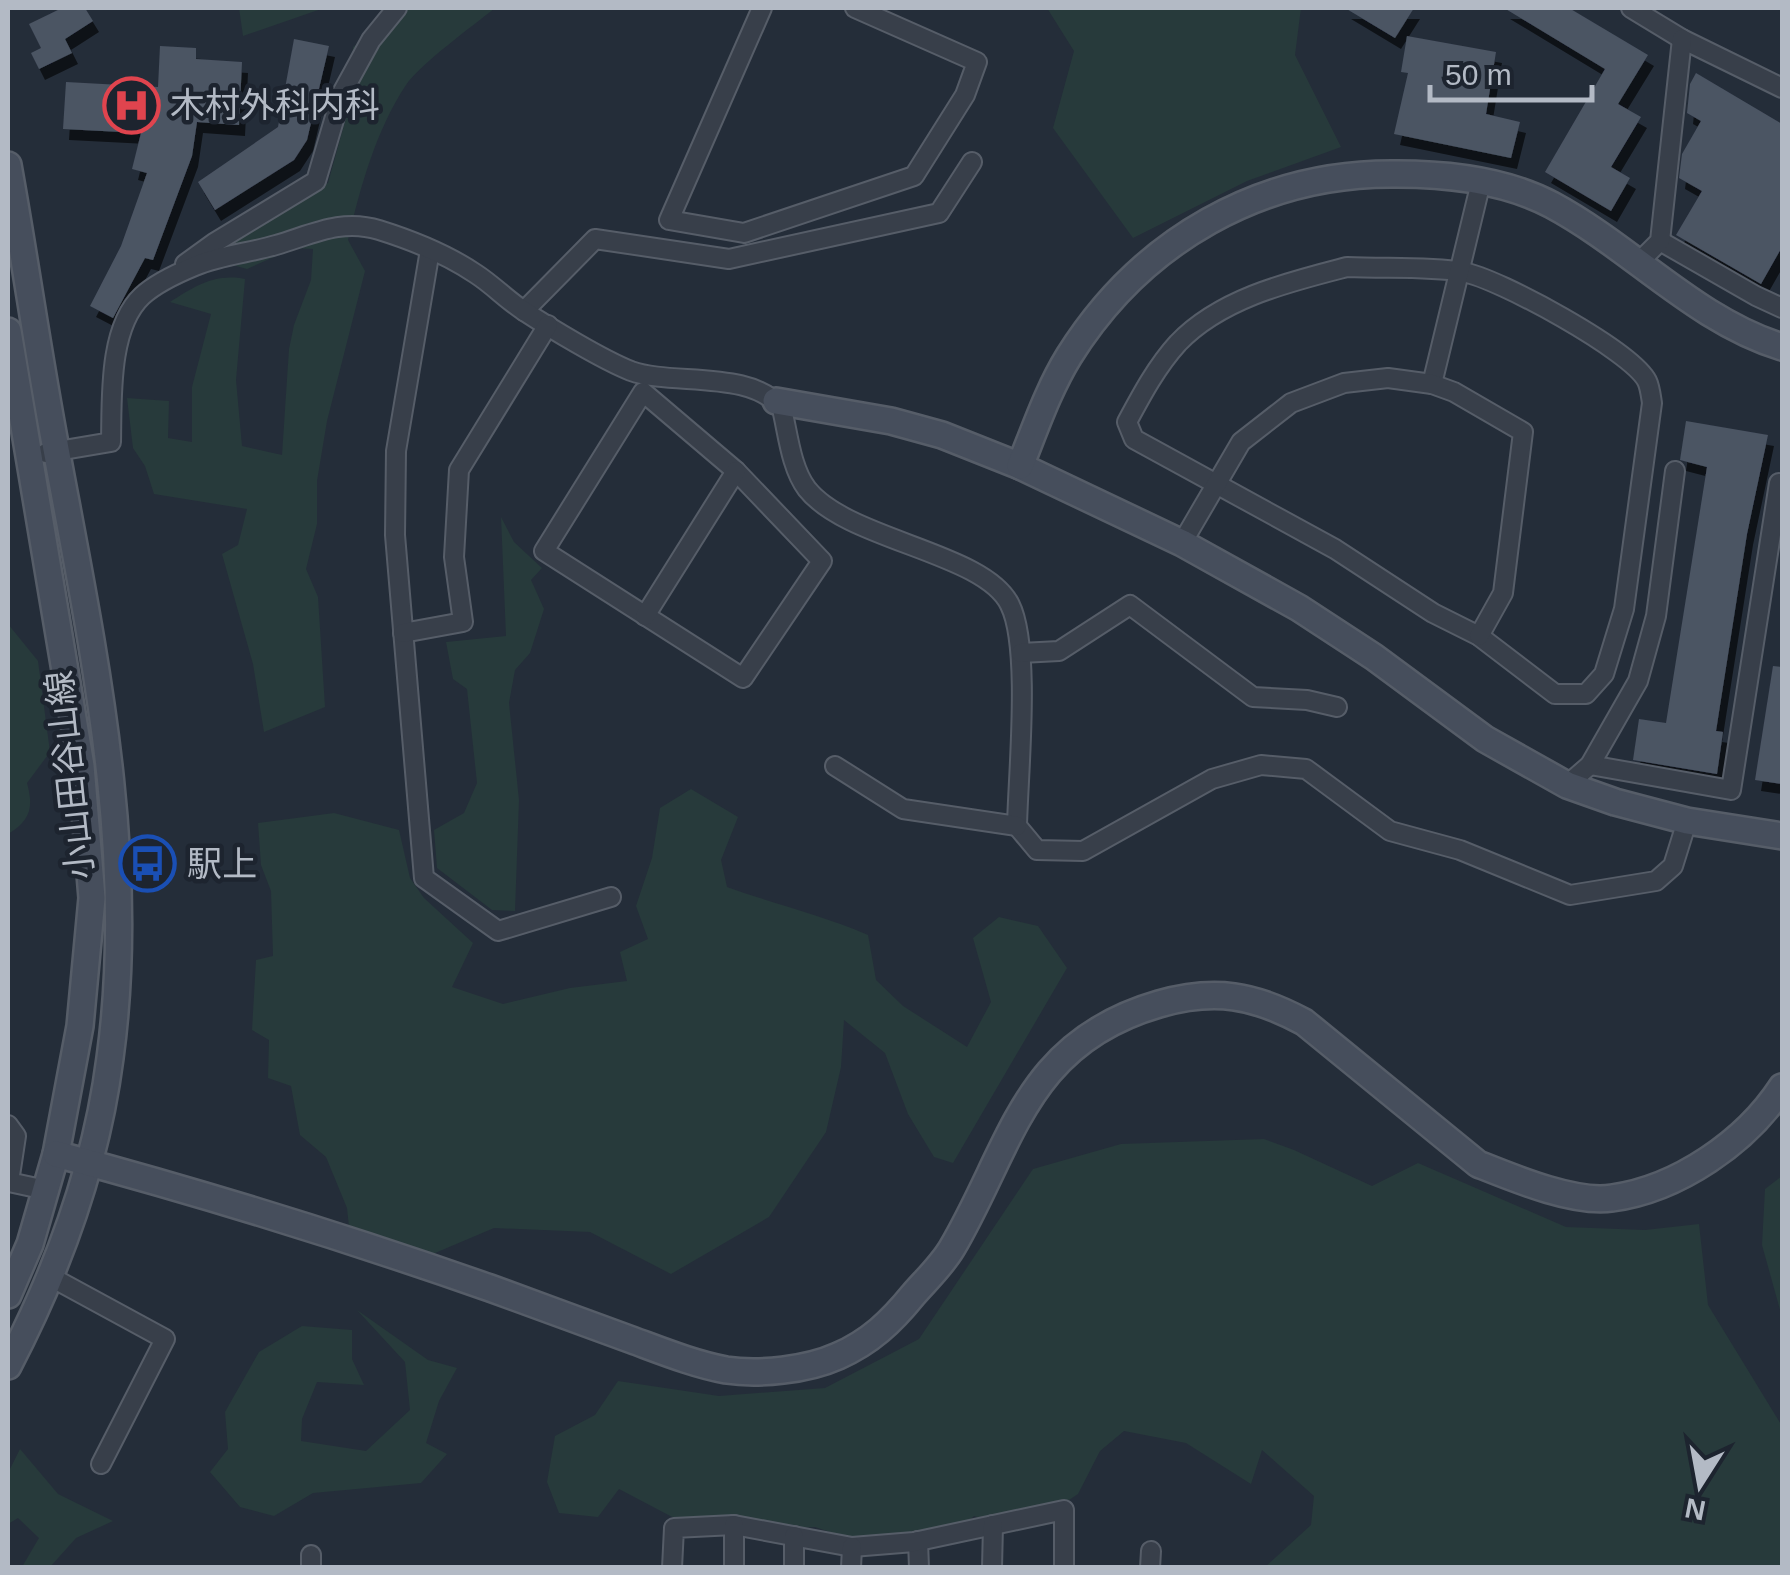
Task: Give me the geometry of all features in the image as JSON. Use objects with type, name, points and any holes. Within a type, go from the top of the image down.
[{"type":"street","points":[[43,454],[111,442],[116,356],[121,335],[141,296],[214,243],[316,181],[342,93],[371,40],[398,8]]},
{"type":"street","points":[[762,8],[669,220],[744,233],[914,176],[965,95],[977,62],[856,8]]},
{"type":"street","points":[[1631,8],[1682,39],[1782,88]]},
{"type":"street","points":[[1638,263],[1660,241],[1682,39]]},
{"type":"street","points":[[524,311],[595,239],[728,260],[939,213],[972,162]]},
{"type":"street","name":"小山田谷山線","points":[[8,165],[81,766],[92,898],[84,994],[56,1154],[30,1244],[8,1294]]},
{"type":"street","points":[[1020,466],[1068,358],[1124,284],[1156,256],[1244,200],[1289,186],[1364,173],[1419,174],[1481,182],[1550,204],[1703,310],[1751,338],[1782,347]]},
{"type":"street","points":[[1432,384],[1481,182]]},
{"type":"street","points":[[141,296],[194,266],[336,226],[377,229],[475,273],[524,311],[632,372],[736,384],[776,402],[891,421],[942,435],[1020,466],[1182,543],[1299,608],[1485,739],[1567,784],[1687,822],[1782,836]]},
{"type":"street","points":[[1660,241],[1782,308]]},
{"type":"street","points":[[430,250],[396,451],[395,535],[424,878],[498,931],[611,897]]},
{"type":"street","points":[[1347,267],[1460,272],[1483,277],[1550,310],[1636,367],[1648,382],[1652,404],[1624,609],[1604,674],[1586,694],[1555,694],[1479,636],[1432,614],[1335,549],[1134,439],[1127,422],[1152,377],[1180,341],[1231,304],[1347,267]]},
{"type":"street","points":[[403,634],[463,622],[454,557],[459,470],[548,325]]},
{"type":"street","name":"小山田谷山線","points":[[8,331],[43,454],[68,505],[107,748],[119,908],[110,1060],[88,1163],[51,1277],[8,1366]]},
{"type":"street","points":[[632,372],[643,392],[736,471],[822,561],[743,678],[544,551],[643,392]]},
{"type":"street","points":[[1182,543],[1240,442],[1292,403],[1344,383],[1388,378],[1432,384],[1454,392],[1523,432],[1504,593],[1479,636]]},
{"type":"street","points":[[776,402],[782,409],[799,476],[809,492],[844,517],[990,580],[1010,605],[1021,653],[1017,826],[1037,850],[1083,851],[1212,779],[1261,765],[1306,769],[1390,831],[1460,850],[1570,895],[1656,882],[1672,866],[1687,822]]},
{"type":"street","points":[[646,616],[736,471]]},
{"type":"street","points":[[1567,784],[1590,765],[1638,681],[1656,616],[1675,471]]},
{"type":"street","points":[[1590,765],[1730,790],[1779,483]]},
{"type":"street","points":[[1021,653],[1059,652],[1130,605],[1253,697],[1306,700],[1337,707]]},
{"type":"street","points":[[834,766],[902,809],[1017,826]]},
{"type":"street","points":[[56,1154],[372,1247],[666,1353],[726,1370],[757,1371],[834,1358],[890,1324],[950,1250],[1028,1098],[1050,1070],[1084,1040],[1128,1016],[1174,1000],[1225,994],[1276,1007],[1304,1022],[1478,1164],[1579,1195],[1610,1199],[1652,1187],[1704,1164],[1739,1136],[1782,1087]]},
{"type":"street","points":[[8,1125],[16,1136],[8,1182],[46,1190]]},
{"type":"street","points":[[51,1277],[165,1338],[101,1464]]},
{"type":"street","points":[[672,1568],[674,1528],[734,1525],[852,1546],[918,1541],[1064,1510],[1064,1568]]},
{"type":"street","points":[[734,1525],[734,1568]]},
{"type":"street","points":[[992,1568],[993,1525]]},
{"type":"street","points":[[794,1536],[794,1568]]},
{"type":"street","points":[[918,1541],[919,1568]]},
{"type":"street","points":[[851,1568],[852,1546]]},
{"type":"shaded area","points":[[239,8],[324,8],[243,36]]},
{"type":"shaded area","points":[[401,8],[495,8],[434,56],[406,85],[386,121],[364,180],[348,240],[365,271],[327,421],[317,481],[317,524],[306,569],[318,597],[325,707],[264,732],[253,664],[222,554],[238,545],[247,509],[154,494],[145,466],[133,448],[127,398],[169,401],[168,438],[192,442],[192,387],[211,314],[170,302],[215,279],[245,279],[236,380],[242,446],[282,455],[289,349],[311,280],[313,249],[294,248],[247,269],[211,259],[328,183],[349,107],[353,47]]},
{"type":"shaded area","points":[[1047,8],[1301,8],[1295,55],[1341,147],[1247,181],[1133,238],[1053,128],[1074,51]]},
{"type":"shaded area","points":[[501,517],[514,542],[542,568],[531,580],[544,609],[530,653],[515,670],[509,703],[519,800],[515,911],[492,910],[437,868],[434,830],[464,813],[477,783],[467,689],[453,679],[446,642],[506,636]]},
{"type":"shaded area","points":[[8,624],[38,661],[50,752],[27,783],[30,807],[26,819],[8,834]]},
{"type":"shaded area","points":[[691,789],[738,817],[721,860],[727,887],[868,935],[876,980],[903,1006],[967,1047],[991,1002],[973,938],[999,917],[1038,926],[1067,968],[953,1163],[934,1157],[908,1114],[885,1053],[844,1020],[841,1067],[826,1132],[769,1217],[671,1274],[590,1232],[494,1228],[395,1270],[352,1255],[347,1208],[326,1157],[300,1135],[291,1086],[268,1078],[269,1040],[252,1030],[256,960],[273,956],[271,891],[261,865],[258,823],[334,813],[399,830],[410,878],[424,898],[473,943],[452,987],[503,1004],[570,988],[627,981],[620,952],[648,939],[636,906],[652,858],[660,808]]},
{"type":"shaded area","points":[[1264,1139],[1372,1186],[1418,1163],[1566,1227],[1645,1230],[1699,1224],[1708,1305],[1782,1426],[1782,1567],[1265,1567],[1311,1525],[1314,1496],[1262,1450],[1251,1484],[1186,1443],[1124,1431],[1100,1451],[1078,1494],[1048,1514],[1001,1524],[974,1516],[953,1536],[914,1552],[857,1541],[815,1527],[747,1531],[676,1519],[619,1489],[598,1517],[559,1513],[547,1482],[555,1436],[595,1415],[618,1381],[719,1396],[825,1388],[919,1339],[1033,1169],[1121,1144]]},
{"type":"shaded area","points":[[1782,1176],[1782,1317],[1762,1245],[1765,1189]]},
{"type":"shaded area","points":[[357,1310],[428,1360],[457,1368],[439,1401],[426,1443],[447,1454],[421,1483],[313,1493],[274,1516],[240,1507],[210,1472],[228,1449],[225,1412],[259,1352],[302,1326],[352,1330],[352,1359],[364,1385],[317,1382],[302,1419],[301,1441],[366,1451],[410,1410],[405,1362]]},
{"type":"shaded area","points":[[20,1449],[58,1494],[113,1521],[76,1538],[50,1567],[22,1567],[39,1538],[18,1518],[8,1524],[8,1473]]},
{"type":"building","points":[[62,8],[85,8],[93,21],[65,39],[72,53],[39,69],[31,53],[41,48],[29,24]]},
{"type":"building","points":[[1345,8],[1414,8],[1395,38]]},
{"type":"building","points":[[1504,8],[1569,8],[1648,55],[1618,104],[1641,117],[1611,167],[1630,178],[1611,211],[1545,172],[1605,69]]},
{"type":"building","points":[[1407,36],[1496,52],[1486,114],[1520,122],[1511,158],[1394,134],[1408,73],[1401,72]]},
{"type":"building","points":[[294,39],[329,46],[307,140],[294,160],[215,210],[198,182],[278,127]]},
{"type":"building","points":[[160,46],[196,48],[196,59],[242,62],[239,125],[197,122],[192,156],[153,260],[145,258],[113,318],[90,306],[121,246],[147,173],[132,169],[141,133],[63,129],[66,82],[158,87]]},
{"type":"building","points":[[1696,73],[1782,124],[1782,247],[1761,284],[1676,235],[1702,191],[1679,178],[1682,154],[1701,121],[1687,113],[1690,84]]},
{"type":"building","points":[[1686,421],[1768,435],[1747,534],[1716,731],[1723,732],[1717,774],[1633,760],[1639,719],[1666,723],[1707,467],[1680,460]]},
{"type":"building","points":[[1773,666],[1782,667],[1782,784],[1755,780]]},
{"type":"place","name":"木村外科内科","points":[[131,105]]},
{"type":"place","name":"駅上","points":[[148,864]]}]
